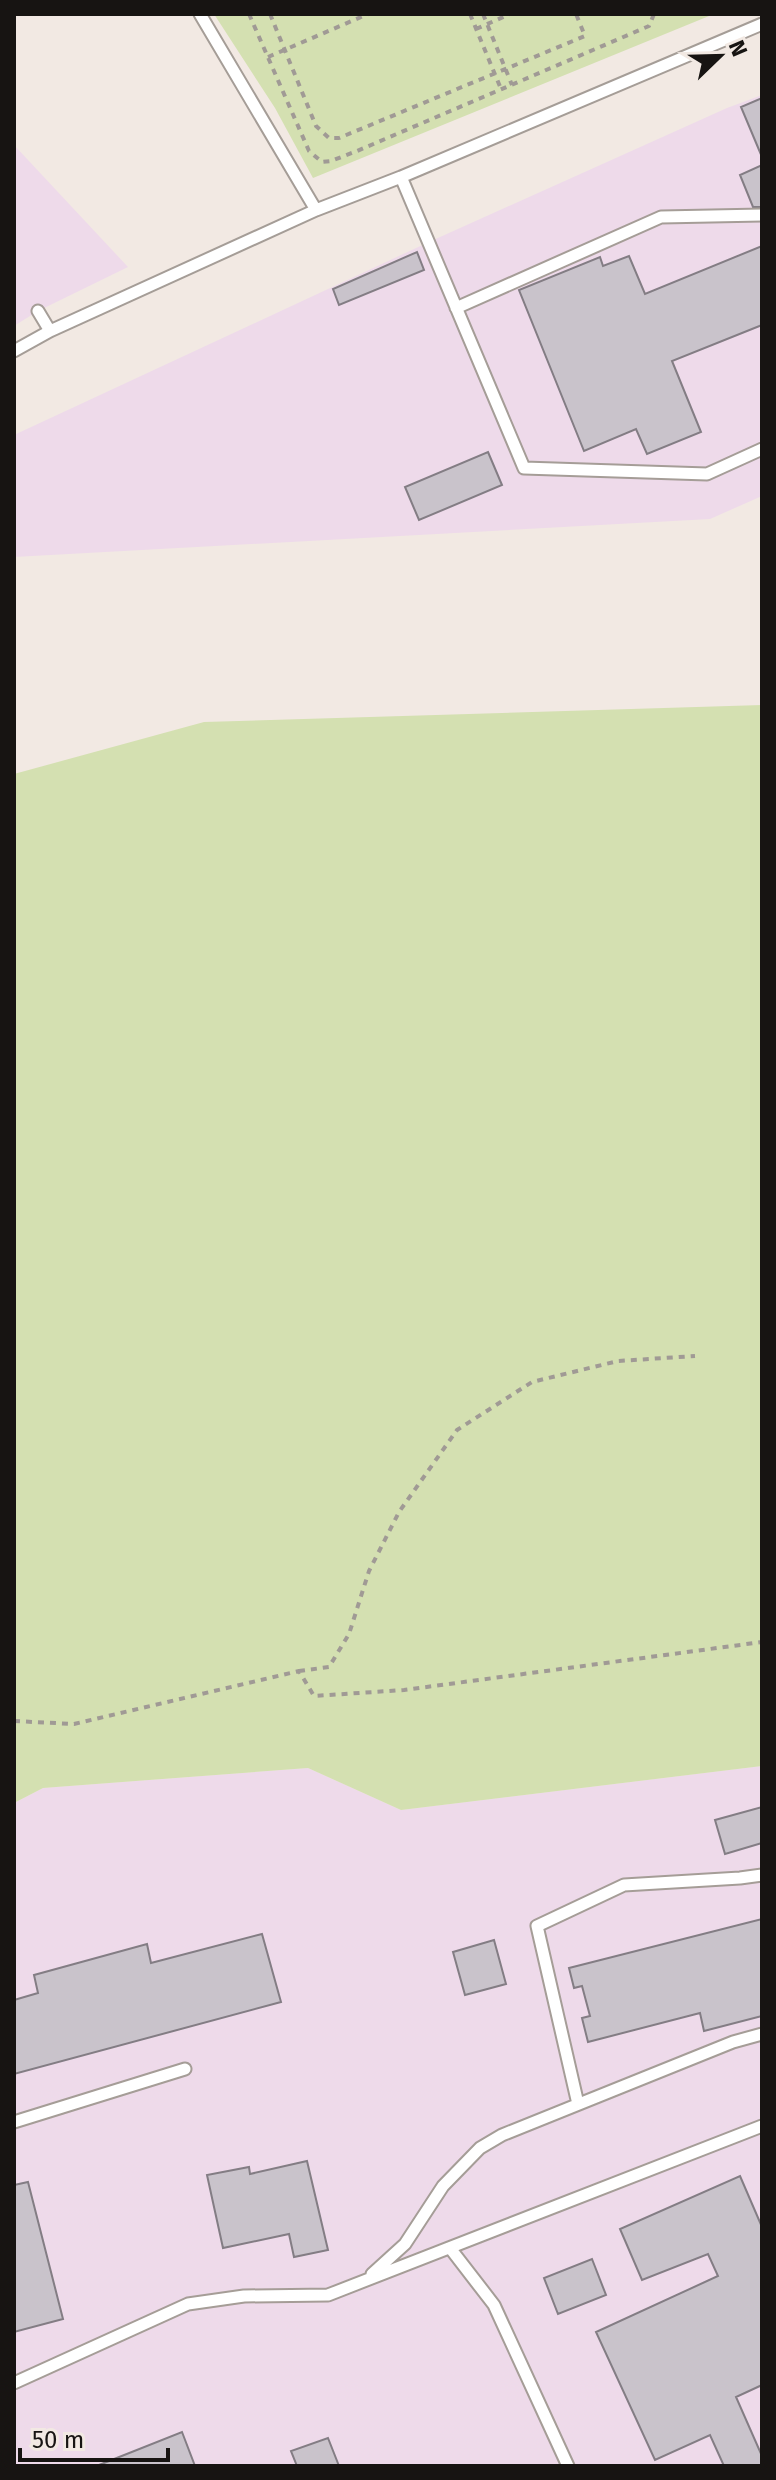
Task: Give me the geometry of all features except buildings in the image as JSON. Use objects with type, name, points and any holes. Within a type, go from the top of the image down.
[{"type":"lane","points":[[200,14],[316,210]]},
{"type":"lane","points":[[14,351],[50,331],[316,210],[762,24]]},
{"type":"lane","points":[[401,177],[524,468],[707,474],[762,449]]},
{"type":"lane","points":[[456,308],[661,217],[762,215]]},
{"type":"lane","points":[[38,311],[50,331]]},
{"type":"lane","points":[[578,2104],[537,1926],[624,1885],[762,1875]]},
{"type":"lane","points":[[366,2280],[405,2244],[443,2186],[480,2148],[502,2135],[578,2104],[733,2042],[762,2034]]},
{"type":"lane","points":[[14,2122],[185,2069]]},
{"type":"lane","points":[[14,2383],[188,2304],[244,2296],[328,2295],[762,2126]]},
{"type":"lane","points":[[450,2248],[494,2305],[568,2466]]},
{"type":"path","points":[[249,14],[309,151],[322,162],[344,156],[649,26],[654,14]]},
{"type":"path","points":[[270,14],[316,126],[329,138],[339,138],[585,36],[576,14]]},
{"type":"path","points":[[268,57],[368,14]]},
{"type":"path","points":[[470,14],[501,89]]},
{"type":"path","points":[[483,14],[512,85]]},
{"type":"path","points":[[476,29],[510,14]]},
{"type":"path","points":[[14,1721],[74,1724],[299,1671],[329,1667],[349,1634],[369,1571],[399,1512],[457,1430],[532,1382],[618,1361],[695,1356]]},
{"type":"path","points":[[299,1671],[314,1696],[404,1690],[762,1642]]},
{"type":"shaded area","points":[[762,95],[762,496],[710,519],[14,557],[14,435],[429,242]]},
{"type":"shaded area","points":[[14,145],[128,267],[14,326]]},
{"type":"shaded area","points":[[762,1766],[762,2466],[14,2466],[14,1803],[43,1788],[308,1768],[401,1810]]},
{"type":"green space","points":[[214,14],[714,14],[313,178],[275,108]]},
{"type":"green space","points":[[762,705],[762,1766],[401,1810],[308,1768],[43,1788],[14,1803],[14,774],[204,722]]}]
